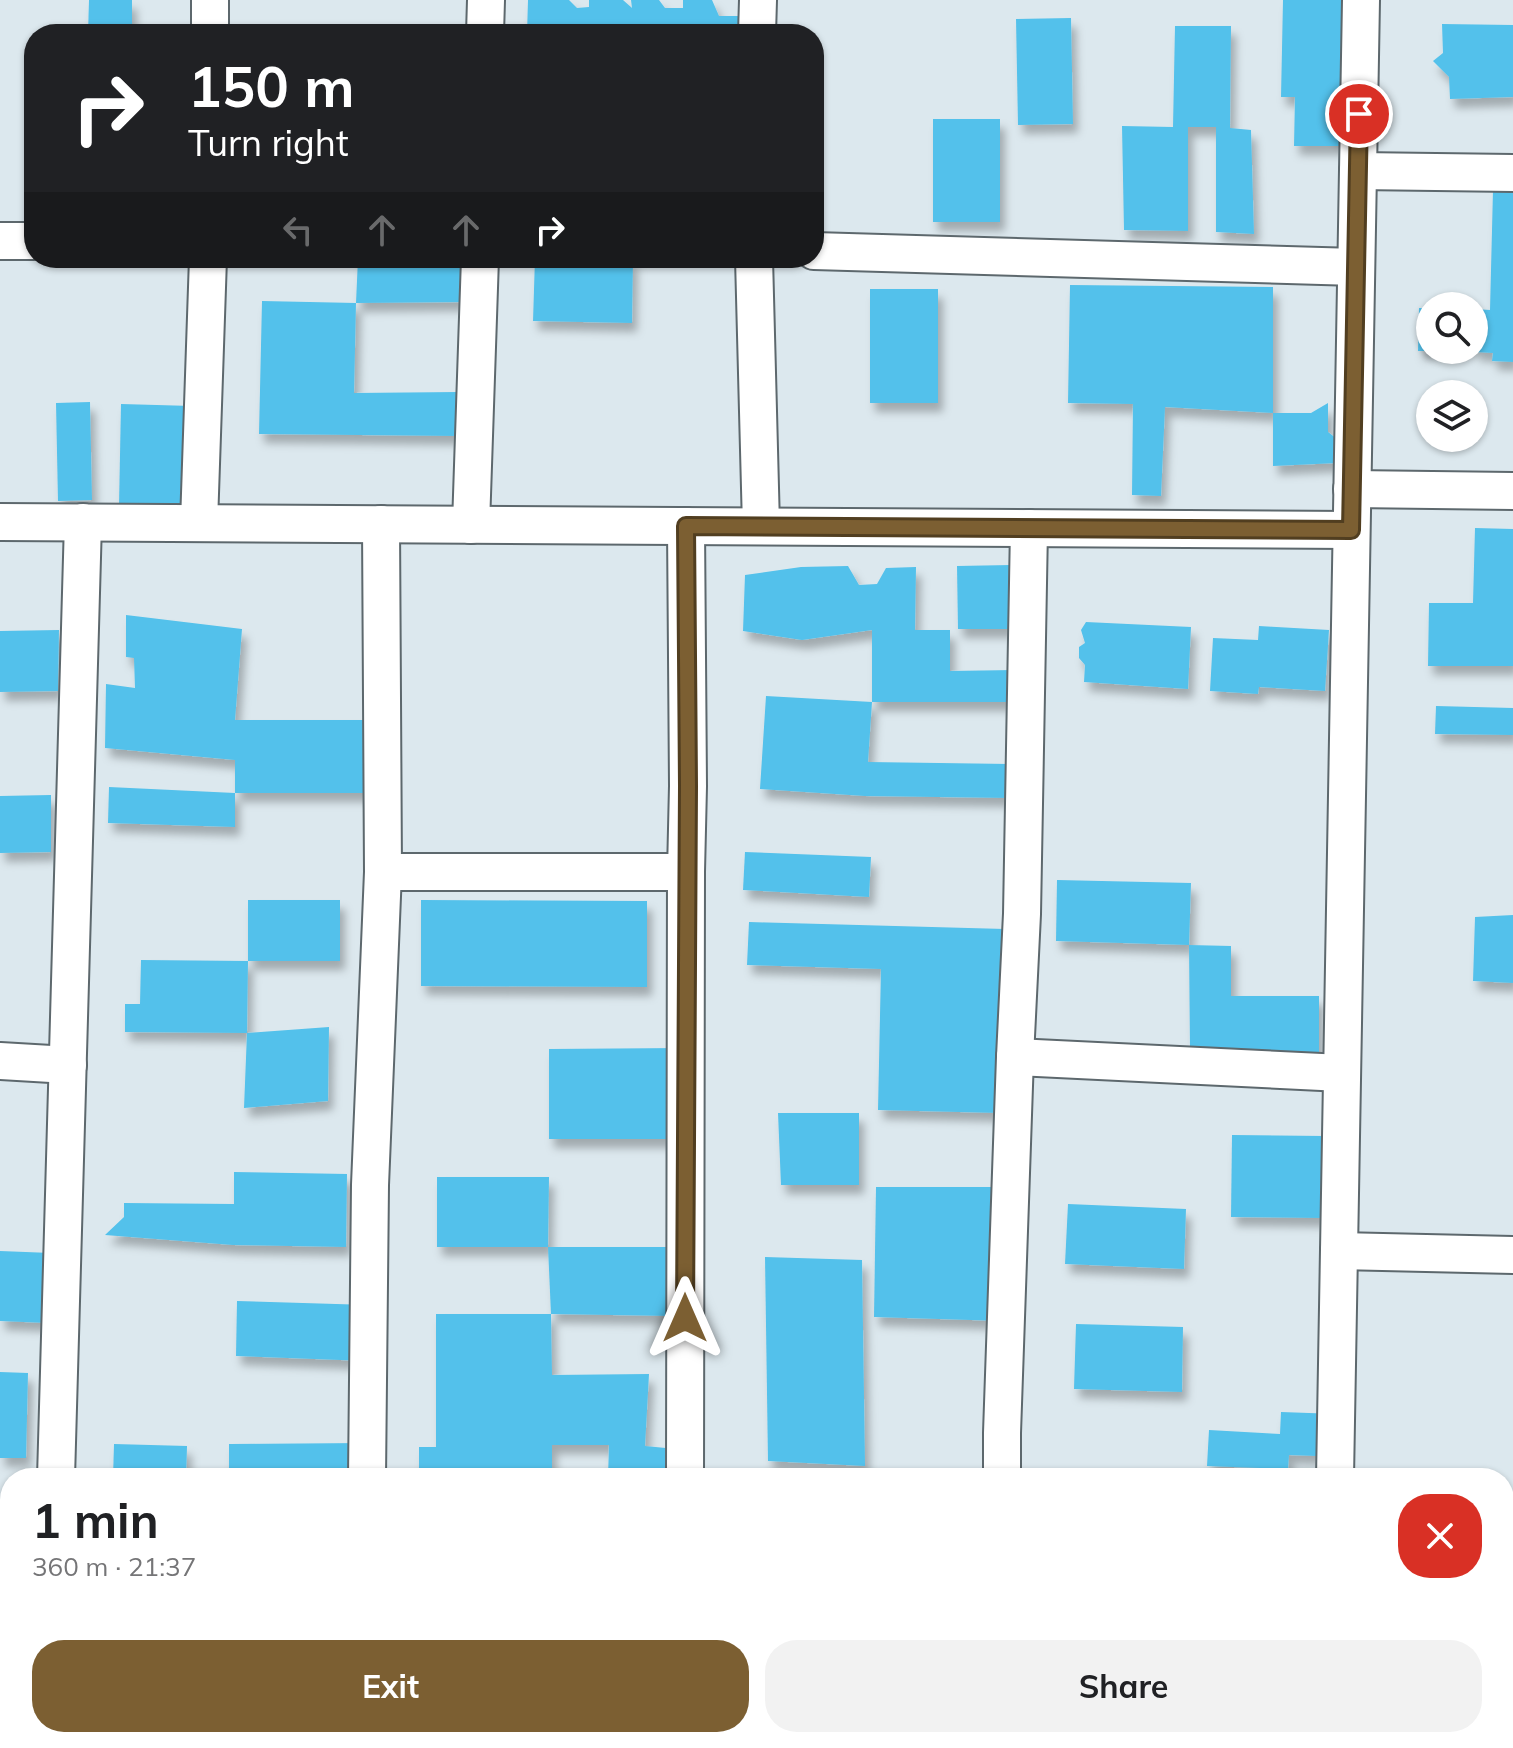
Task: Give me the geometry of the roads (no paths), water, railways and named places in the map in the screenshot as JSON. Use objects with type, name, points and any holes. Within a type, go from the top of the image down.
[{"type":"street","points":[[210,0],[210,24]]},
{"type":"street","points":[[485,24],[486,0]]},
{"type":"street","points":[[757,24],[758,0]]},
{"type":"street","points":[[1335,1468],[1361,0]]},
{"type":"street","points":[[1358,171],[1513,173]]},
{"type":"street","points":[[0,241],[24,241]]},
{"type":"street","points":[[824,251],[1356,267]]},
{"type":"street","points":[[199,523],[208,268]]},
{"type":"street","points":[[471,525],[480,268]]},
{"type":"street","points":[[754,268],[761,526]]},
{"type":"street","points":[[1352,489],[1513,491]]},
{"type":"street","points":[[0,522],[1351,530]]},
{"type":"street","points":[[56,1468],[83,522]]},
{"type":"street","points":[[367,1468],[370,1185],[383,872],[381,524]]},
{"type":"street","points":[[685,1468],[686,526]]},
{"type":"street","points":[[1002,1468],[1022,914],[1029,528]]},
{"type":"street","points":[[383,872],[686,872]]},
{"type":"street","points":[[1015,1057],[1342,1073]]},
{"type":"street","points":[[0,1061],[68,1065]]},
{"type":"street","points":[[1339,1251],[1513,1255]]}]
